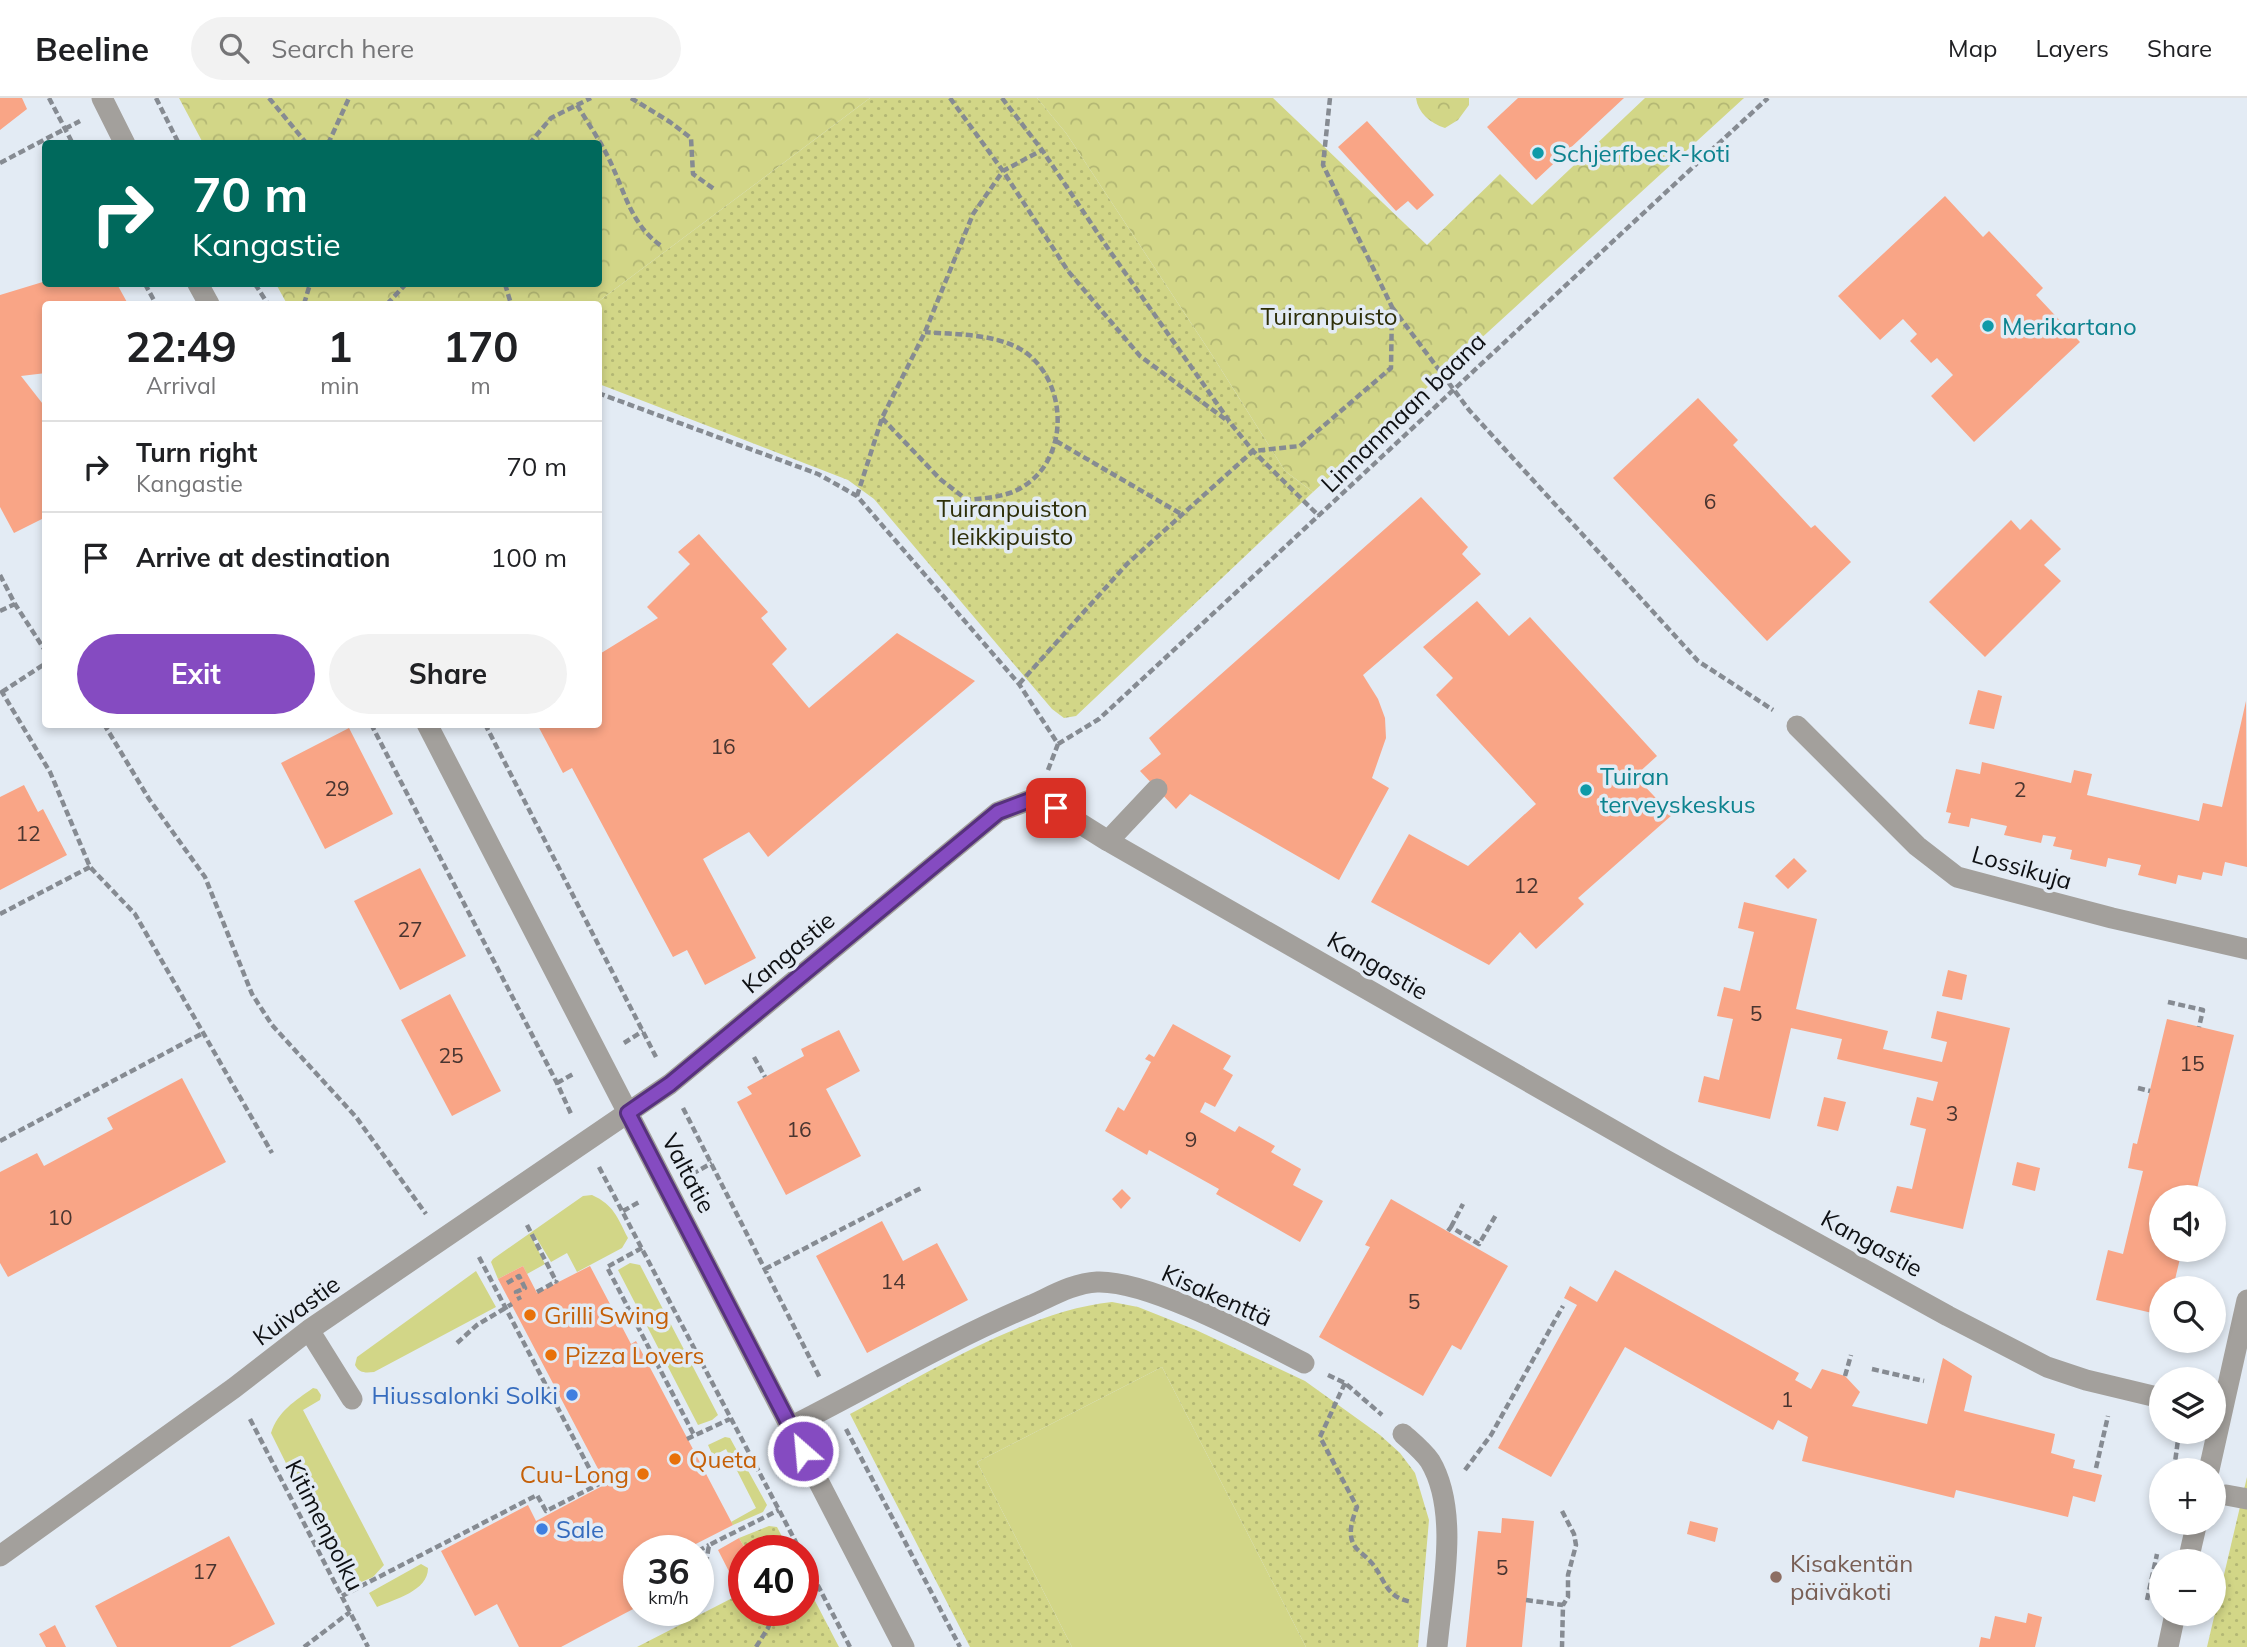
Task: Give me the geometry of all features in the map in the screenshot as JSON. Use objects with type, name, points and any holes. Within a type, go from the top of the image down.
[{"type":"street","points":[[104,103],[123,140]]},
{"type":"street","name":"Lossikuja","points":[[1797,726],[1917,846],[1957,877],[2112,918],[2247,948]]},
{"type":"street","name":"Valtatie","points":[[429,728],[904,1647]]},
{"type":"street","points":[[1108,841],[1157,789]]},
{"type":"street","name":"Kangastie","points":[[628,1113],[670,1084],[998,812],[1038,797],[1108,841],[1662,1158],[1958,1322],[2047,1367],[2086,1380],[2149,1395]]},
{"type":"street","name":"Kuivastie","points":[[0,1556],[234,1388],[309,1330],[628,1113]]},
{"type":"street","name":"Kisakenttä","points":[[790,1427],[996,1320],[1074,1287],[1097,1282],[1146,1292],[1205,1315],[1304,1363]]},
{"type":"street","points":[[2226,1381],[2247,1300]]},
{"type":"street","points":[[309,1330],[352,1399]]},
{"type":"street","points":[[1404,1434],[1430,1462],[1443,1499],[1447,1540],[1437,1647]]},
{"type":"street","points":[[2226,1495],[2247,1499]]},
{"type":"street","points":[[2168,1647],[2172,1626]]},
{"type":"path","points":[[49,98],[71,140]]},
{"type":"path","points":[[156,98],[178,140]]},
{"type":"path","points":[[269,98],[304,140]]},
{"type":"path","points":[[330,140],[349,98]]},
{"type":"path","points":[[532,140],[551,118],[591,98]]},
{"type":"path","points":[[631,98],[691,138],[693,174],[714,189]]},
{"type":"path","points":[[950,98],[1003,171],[1068,271],[1140,356],[1232,425]]},
{"type":"path","points":[[1002,98],[1042,150],[1232,425],[1253,451],[1319,516]]},
{"type":"path","points":[[1329,98],[1323,165],[1392,307],[1452,390],[1698,661],[1797,726]]},
{"type":"path","name":"Linnanmaan baana","points":[[1019,684],[1058,744],[1099,719],[1768,98]]},
{"type":"path","points":[[43,140],[104,103]]},
{"type":"path","points":[[577,105],[598,140]]},
{"type":"path","points":[[0,163],[42,140]]},
{"type":"path","points":[[602,147],[631,214],[652,240],[663,247]]},
{"type":"path","points":[[857,496],[882,418],[925,332],[973,214],[1003,171],[1042,150]]},
{"type":"path","points":[[390,301],[403,287]]},
{"type":"path","points":[[602,394],[818,474],[857,496],[1019,684],[1127,564],[1253,451],[1300,446],[1391,368],[1392,307]]},
{"type":"path","points":[[882,418],[940,479],[967,500],[995,498],[1023,487],[1041,471],[1050,456],[1059,423],[1054,398],[1043,370],[1028,355],[1003,340],[925,332]]},
{"type":"path","points":[[1056,441],[1183,515]]},
{"type":"path","points":[[0,575],[42,646]]},
{"type":"path","points":[[0,611],[15,604]]},
{"type":"path","points":[[42,666],[1,693],[50,772],[90,867],[135,914],[272,1153]]},
{"type":"path","points":[[106,728],[149,799],[205,877],[252,994],[272,1025],[356,1118],[431,1222]]},
{"type":"path","points":[[374,728],[557,1083],[584,1142],[793,1535]]},
{"type":"path","points":[[487,728],[960,1647]]},
{"type":"path","points":[[0,914],[90,867]]},
{"type":"path","points":[[2168,1002],[2203,1010],[2199,1027]]},
{"type":"path","points":[[0,1141],[203,1032]]},
{"type":"path","points":[[754,1057],[765,1077]]},
{"type":"path","points":[[2138,1088],[2150,1091]]},
{"type":"path","points":[[765,1269],[923,1186]]},
{"type":"path","points":[[1463,1204],[1449,1229],[1479,1244],[1496,1215]]},
{"type":"path","points":[[527,1225],[557,1282],[537,1292]]},
{"type":"path","points":[[642,1248],[607,1266],[694,1435]]},
{"type":"path","points":[[479,1257],[598,1485]]},
{"type":"path","points":[[507,1283],[519,1276],[525,1288],[516,1292],[520,1300]]},
{"type":"path","points":[[457,1343],[477,1325],[512,1304]]},
{"type":"path","points":[[1443,1499],[1491,1435],[1563,1306]]},
{"type":"path","points":[[1845,1376],[1851,1356]]},
{"type":"path","points":[[1304,1363],[1345,1383],[1404,1434]]},
{"type":"path","points":[[1872,1369],[1924,1381]]},
{"type":"path","points":[[1345,1383],[1320,1437],[1357,1507],[1351,1528],[1354,1545],[1373,1563],[1386,1589],[1402,1600],[1441,1605]]},
{"type":"path","points":[[2096,1468],[2108,1416]]},
{"type":"path","name":"Kitimenpolku","points":[[250,1419],[368,1647]]},
{"type":"path","points":[[687,1438],[730,1419]]},
{"type":"path","points":[[342,1597],[537,1495],[546,1511],[605,1481]]},
{"type":"path","points":[[714,1542],[779,1510]]},
{"type":"path","points":[[1562,1511],[1574,1534],[1576,1545],[1568,1575],[1568,1597],[1563,1605],[1562,1647]]},
{"type":"path","points":[[2145,1609],[2158,1547]]},
{"type":"path","points":[[819,1587],[850,1647]]},
{"type":"path","points":[[1526,1600],[1563,1605]]},
{"type":"path","points":[[304,1647],[350,1612]]},
{"type":"path","points":[[756,1647],[769,1626]]},
{"type":"green space","points":[[179,98],[870,98],[599,301],[285,301],[278,287],[602,287],[602,140],[201,140]]},
{"type":"green space","name":"Tuiranpuiston leikkipuisto","points":[[870,98],[1037,98],[1066,133],[1285,471],[1313,492],[1076,716],[1064,718],[1052,709],[874,499],[848,480],[602,385],[602,301],[599,301]]},
{"type":"green space","name":"Tuiranpuisto","points":[[1037,98],[1273,98],[1427,245],[1500,174],[1532,205],[1645,98],[1744,98],[1313,492],[1285,471],[1066,133]]},
{"type":"green space","points":[[1416,98],[1469,98],[1469,105],[1458,120],[1445,128],[1426,117]]},
{"type":"green space","points":[[592,1195],[610,1207],[618,1218],[628,1238],[622,1248],[577,1272],[567,1253],[551,1262],[534,1234],[531,1236],[545,1264],[527,1274],[523,1266],[498,1279],[491,1262],[493,1259],[583,1196]]},
{"type":"green space","points":[[630,1263],[640,1265],[718,1415],[712,1420],[698,1425],[618,1270]]},
{"type":"green space","points":[[476,1271],[496,1307],[374,1372],[358,1370],[355,1365],[357,1357]]},
{"type":"green space","points":[[1112,1302],[1138,1307],[1196,1330],[1305,1381],[1380,1435],[1400,1453],[1415,1473],[1429,1520],[1418,1647],[1306,1647],[1162,1367],[977,1462],[1072,1647],[970,1647],[850,1414],[944,1363],[1011,1331],[1079,1308]]},
{"type":"green space","points":[[1162,1367],[1306,1647],[1072,1647],[977,1462]]},
{"type":"green space","points":[[313,1388],[321,1395],[320,1400],[303,1410],[384,1565],[373,1577],[352,1586],[336,1564],[271,1433],[283,1413]]},
{"type":"green space","points":[[725,1437],[730,1438],[767,1505],[763,1512],[733,1525],[731,1522],[756,1508],[726,1449],[713,1456],[708,1445]]},
{"type":"green space","points":[[2247,1477],[2247,1647],[2207,1647],[2212,1626],[2226,1626],[2226,1566]]},
{"type":"green space","points":[[769,1526],[777,1527],[781,1535],[746,1535]]},
{"type":"green space","points":[[421,1564],[428,1568],[423,1583],[409,1593],[377,1607],[369,1593]]},
{"type":"green space","points":[[728,1600],[728,1626],[819,1626],[819,1609],[839,1647],[637,1647],[678,1626],[714,1626],[714,1607]]},
{"type":"building","points":[[0,98],[22,98],[27,109],[0,130]]},
{"type":"building","name":"Schjerfbeck-koti","points":[[1518,98],[1624,98],[1536,180],[1487,127]]},
{"type":"building","points":[[1367,121],[1434,195],[1417,210],[1408,201],[1396,211],[1338,147]]},
{"type":"building","name":"Merikartano","points":[[1945,196],[1983,237],[1989,231],[2043,288],[2036,295],[2080,342],[1974,442],[1931,396],[1953,375],[1937,358],[1931,363],[1910,341],[1917,334],[1903,319],[1880,340],[1838,296]]},
{"type":"building","points":[[42,282],[42,287],[119,287],[126,301],[42,301],[42,373],[21,376],[42,403],[42,519],[14,533],[0,507],[0,295]]},
{"type":"building","points":[[1698,398],[1738,440],[1733,445],[1811,528],[1815,525],[1851,562],[1767,641],[1613,478]]},
{"type":"building","points":[[1421,497],[1468,547],[1462,554],[1481,574],[1363,675],[1378,699],[1385,718],[1386,738],[1372,778],[1389,788],[1339,880],[1190,794],[1176,809],[1140,771],[1161,754],[1149,738]]},
{"type":"building","points":[[2031,519],[2061,549],[2044,565],[2061,581],[1985,657],[1929,602],[2011,520],[2020,530]]},
{"type":"building","points":[[699,534],[768,612],[761,618],[787,649],[772,664],[809,708],[897,633],[975,681],[768,857],[749,832],[703,859],[756,958],[705,985],[687,950],[673,957],[572,768],[563,773],[539,728],[602,728],[602,653],[658,618],[647,607],[690,564],[678,552]]},
{"type":"building","name":"Tuiran terveyskeskus","points":[[1477,601],[1509,636],[1530,617],[1657,756],[1635,776],[1672,815],[1578,898],[1584,904],[1536,949],[1520,932],[1489,965],[1371,902],[1409,834],[1468,866],[1536,804],[1436,695],[1453,678],[1423,647]]},
{"type":"building","points":[[1978,690],[2002,696],[1994,729],[1969,724]]},
{"type":"building","points":[[2246,701],[2247,867],[2225,862],[2222,876],[2203,872],[2201,880],[2178,875],[2176,884],[2138,875],[2141,865],[2108,858],[2106,867],[2070,859],[2072,850],[2053,846],[2056,837],[2043,835],[2041,843],[2004,835],[2007,826],[1971,818],[1969,827],[1948,823],[1951,813],[1946,812],[1956,769],[1980,774],[1982,762],[2071,783],[2074,770],[2092,774],[2087,795],[2199,821],[2203,803],[2222,807]]},
{"type":"building","points":[[349,728],[393,814],[325,849],[281,763]]},
{"type":"building","points":[[24,785],[38,812],[43,809],[67,855],[0,890],[0,797]]},
{"type":"building","points":[[1794,858],[1807,871],[1788,889],[1775,876]]},
{"type":"building","points":[[420,868],[466,956],[400,990],[354,901]]},
{"type":"building","points":[[1744,902],[1817,919],[1796,1009],[1888,1031],[1883,1049],[1942,1062],[1947,1042],[1931,1038],[1937,1011],[2010,1028],[1963,1229],[1890,1212],[1897,1186],[1912,1189],[1926,1129],[1910,1125],[1917,1097],[1933,1101],[1938,1082],[1837,1059],[1842,1039],[1791,1028],[1770,1119],[1698,1102],[1704,1076],[1719,1080],[1733,1019],[1717,1016],[1724,987],[1740,991],[1754,932],[1738,928]]},
{"type":"building","points":[[1948,970],[1967,975],[1962,1000],[1942,996]]},
{"type":"building","points":[[450,994],[501,1091],[452,1116],[401,1020]]},
{"type":"building","points":[[2167,1019],[2234,1035],[2198,1185],[2149,1185],[2149,1262],[2179,1262],[2176,1276],[2149,1276],[2149,1312],[2096,1300],[2108,1250],[2123,1254],[2143,1171],[2128,1168],[2133,1143],[2137,1144]]},
{"type":"building","points":[[1173,1024],[1231,1056],[1223,1069],[1233,1075],[1215,1107],[1205,1102],[1200,1112],[1235,1132],[1239,1126],[1275,1146],[1271,1152],[1301,1169],[1293,1185],[1323,1201],[1300,1242],[1216,1194],[1219,1189],[1149,1150],[1147,1155],[1105,1131],[1118,1107],[1124,1111],[1151,1062],[1145,1059],[1149,1054],[1154,1057]]},
{"type":"building","points":[[839,1030],[860,1071],[826,1089],[861,1156],[786,1195],[737,1102],[752,1094],[747,1087],[804,1056],[801,1049]]},
{"type":"building","points":[[182,1078],[226,1162],[8,1277],[0,1263],[0,1172],[37,1153],[44,1166],[113,1129],[107,1118]]},
{"type":"building","points":[[1824,1097],[1846,1102],[1838,1131],[1817,1126]]},
{"type":"building","points":[[2017,1162],[2040,1168],[2035,1191],[2012,1185]]},
{"type":"building","points":[[1122,1189],[1131,1198],[1121,1209],[1112,1199]]},
{"type":"building","points":[[1391,1199],[1508,1266],[1461,1350],[1452,1345],[1423,1396],[1319,1337],[1370,1247],[1365,1245]]},
{"type":"building","points":[[882,1221],[903,1261],[937,1243],[968,1300],[867,1353],[816,1256]]},
{"type":"building","points":[[523,1266],[537,1293],[590,1266],[631,1344],[636,1341],[733,1525],[713,1535],[623,1535],[623,1614],[561,1647],[519,1647],[497,1604],[475,1616],[441,1551],[528,1505],[536,1521],[606,1484],[498,1279]]},
{"type":"building","points":[[1615,1270],[1799,1373],[1795,1380],[1811,1389],[1822,1369],[1845,1376],[1860,1392],[1852,1406],[1927,1424],[1943,1358],[1972,1376],[1964,1411],[2055,1434],[2051,1453],[2075,1460],[2073,1468],[2102,1475],[2095,1502],[2073,1496],[2068,1517],[1956,1490],[1954,1498],[1802,1461],[1808,1437],[1778,1420],[1773,1430],[1625,1347],[1551,1477],[1498,1448],[1577,1305],[1564,1298],[1570,1286],[1597,1302]]},
{"type":"building","points":[[1502,1518],[1534,1521],[1522,1647],[1466,1647],[1478,1531],[1501,1533]]},
{"type":"building","points":[[1690,1521],[1718,1528],[1715,1542],[1687,1534]]},
{"type":"building","points":[[229,1536],[275,1624],[230,1647],[117,1647],[95,1606]]},
{"type":"building","points":[[728,1544],[728,1570],[718,1550]]},
{"type":"building","points":[[2028,1613],[2042,1617],[2035,1647],[1979,1647],[1981,1637],[1990,1639],[1995,1616],[2026,1623]]},
{"type":"building","points":[[55,1625],[66,1647],[46,1647],[39,1634]]},
{"type":"place","name":"Schjerfbeck-koti","points":[[1538,153]]},
{"type":"place","name":"Merikartano","points":[[1988,326]]},
{"type":"place","name":"Tuiran terveyskeskus","points":[[1586,790]]},
{"type":"place","name":"Grilli Swing","points":[[530,1315]]},
{"type":"place","name":"Pizza Lovers","points":[[551,1355]]},
{"type":"place","name":"Hiussalonki Solki","points":[[572,1395]]},
{"type":"place","name":"Queta","points":[[675,1459]]},
{"type":"place","name":"Cuu-Long","points":[[643,1474]]},
{"type":"place","name":"Sale","points":[[542,1529]]},
{"type":"place","name":"Kisakentän päiväkoti","points":[[1776,1577]]},
{"type":"route","points":[[803,1451],[628,1113],[670,1084],[998,812],[1038,797],[1056,808]]}]
